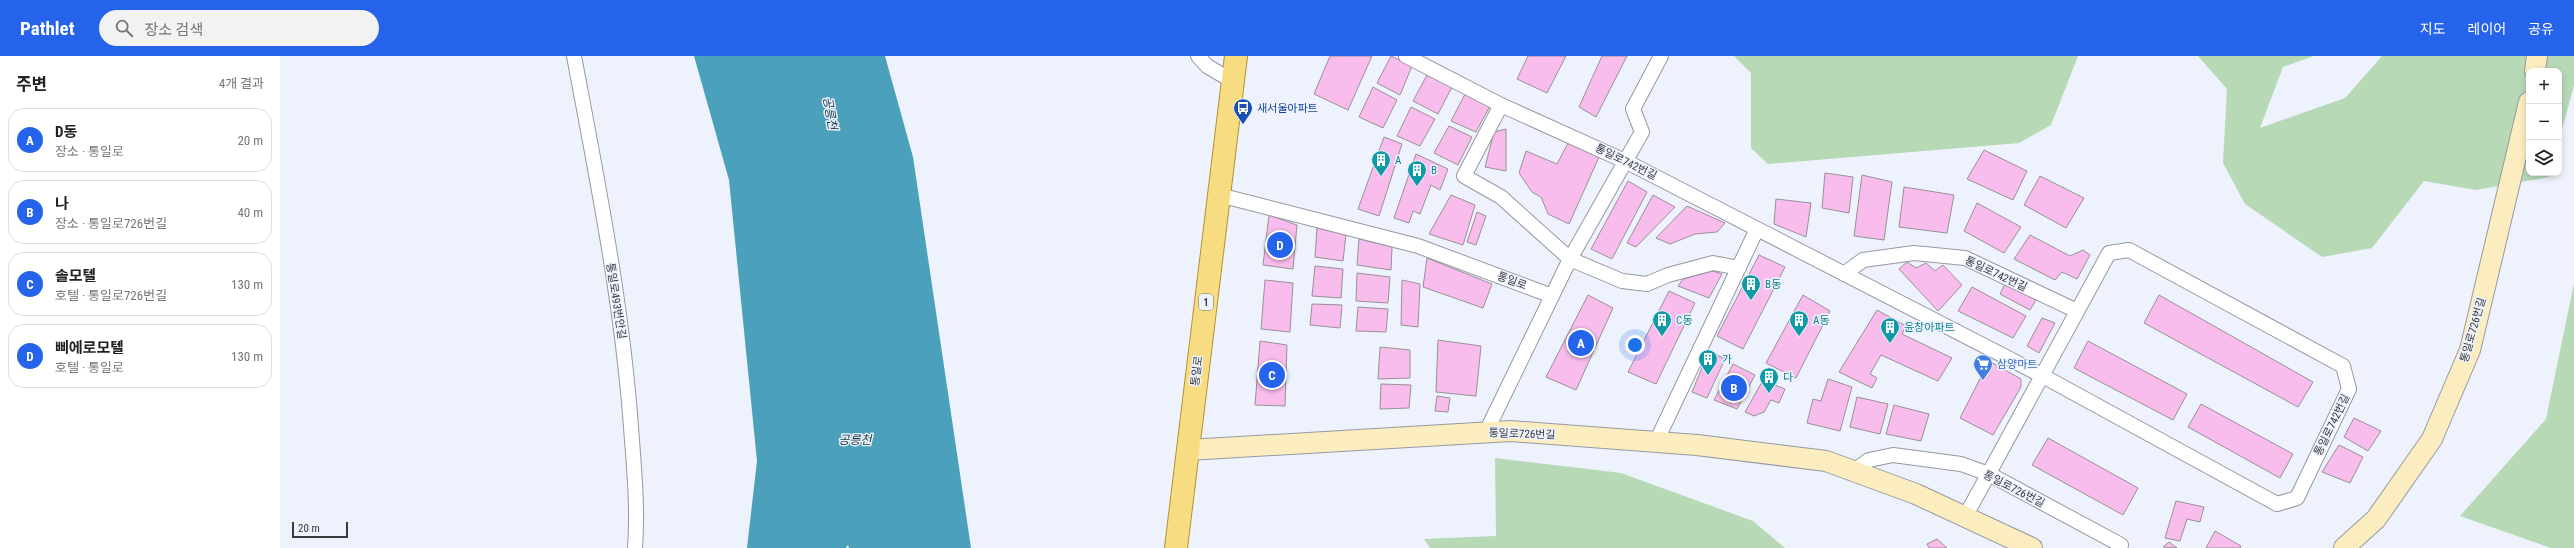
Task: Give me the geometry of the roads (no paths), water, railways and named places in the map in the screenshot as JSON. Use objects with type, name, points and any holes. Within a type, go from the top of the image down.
[{"type":"main road","name":"통일로","points":[[1176,548],[1236,56]]},
{"type":"street","name":"통일로493번안길","points":[[574,56],[600,194],[626,368],[637,516],[635,548]]},
{"type":"street","points":[[1198,56],[1207,66],[1234,82]]},
{"type":"street","name":"통일로742번길","points":[[1406,56],[1501,105],[1627,162],[2041,375],[2277,504],[2297,498],[2349,389],[2343,366],[2129,250],[2110,253],[2041,375]]},
{"type":"street","points":[[1486,432],[1570,259],[1627,162],[1642,132],[1633,109],[1661,56]]},
{"type":"street","points":[[2535,68],[2537,56]]},
{"type":"street","name":"통일로726번길","points":[[2344,548],[2376,519],[2432,439],[2470,350],[2529,104]]},
{"type":"street","points":[[1501,105],[1464,176],[1501,197],[1570,259],[1622,281],[1647,284],[1668,275],[1713,263],[1739,268]]},
{"type":"street","name":"통일로","points":[[1219,195],[1418,246],[1552,296]]},
{"type":"street","points":[[1656,442],[1757,229]]},
{"type":"street","name":"통일로742번길","points":[[1844,274],[1863,260],[1906,254],[1965,258],[2077,311]]},
{"type":"street","points":[[1965,517],[2041,375]]},
{"type":"street","name":"통일로726번길","points":[[1188,450],[1510,431],[1656,442],[1826,461],[1916,494],[2032,548]]},
{"type":"street","name":"통일로726번길","points":[[1854,471],[1869,460],[1893,455],[1960,464],[1989,474],[2121,545]]},
{"type":"water","name":"공릉천","points":[[694,56],[885,56],[913,157],[971,548],[849,548],[848,545],[846,548],[747,548],[757,461],[729,180]]},
{"type":"place","name":"새서울아파트","points":[[1243,125]]},
{"type":"place","name":"A","points":[[1381,177]]},
{"type":"place","name":"B","points":[[1417,187]]},
{"type":"place","name":"삐에로모텔","points":[[1280,245]]},
{"type":"place","name":"B동","points":[[1751,301]]},
{"type":"place","name":"C동","points":[[1662,337]]},
{"type":"place","name":"A동","points":[[1799,337]]},
{"type":"place","name":"D동","points":[[1581,343]]},
{"type":"place","name":"윤창아파트","points":[[1890,344]]},
{"type":"place","name":"솔모텔","points":[[1272,375]]},
{"type":"place","name":"가","points":[[1708,376]]},
{"type":"place","name":"삼양마트","points":[[1983,381]]},
{"type":"place","name":"나","points":[[1734,388]]},
{"type":"place","name":"다","points":[[1769,394]]}]
